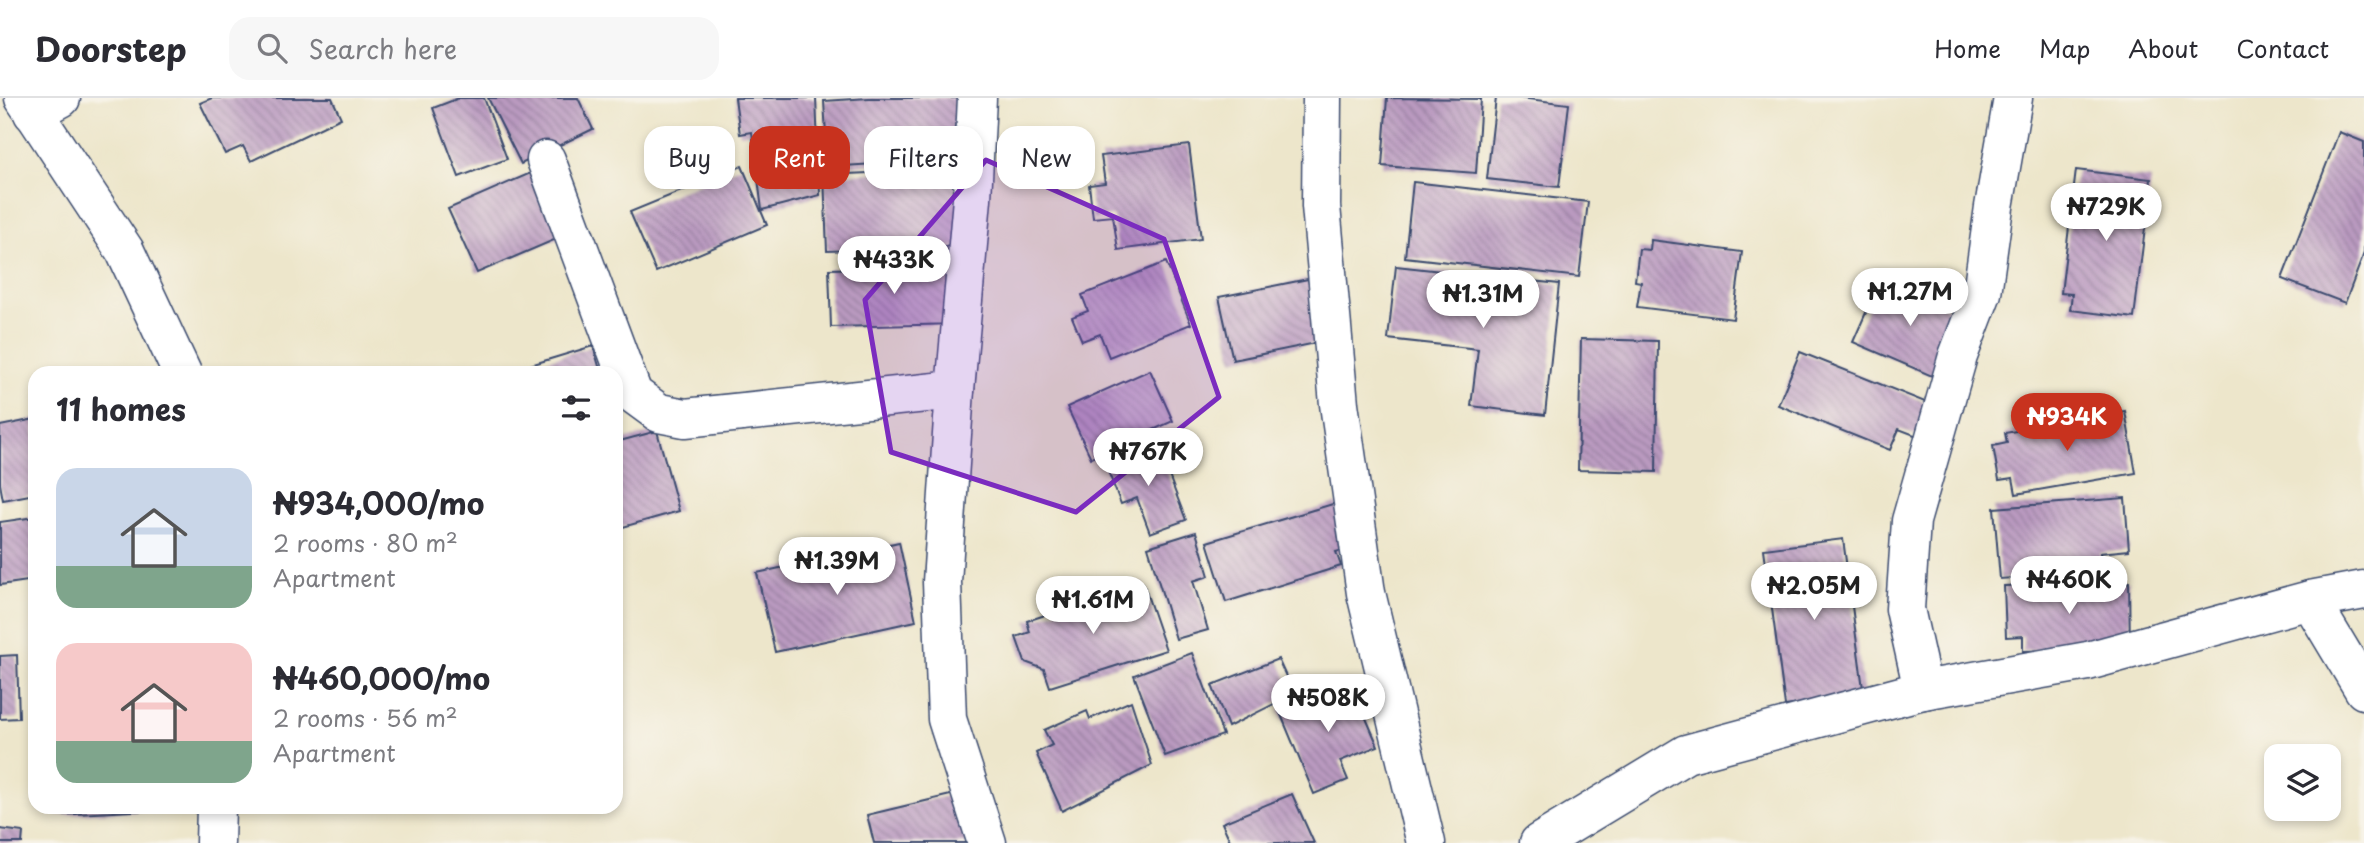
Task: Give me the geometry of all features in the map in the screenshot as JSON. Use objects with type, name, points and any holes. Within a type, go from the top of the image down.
[{"type":"street","points":[[977,98],[972,200],[942,582],[947,719],[987,843]]},
{"type":"street","points":[[1322,98],[1321,206],[1339,404],[1366,593],[1426,843]]},
{"type":"street","points":[[1923,690],[1905,610],[1911,521],[1958,356],[1982,293],[2013,98]]},
{"type":"street","points":[[39,103],[125,251],[179,366]]},
{"type":"street","points":[[546,160],[623,366]]},
{"type":"street","points":[[623,367],[633,394],[659,413],[685,418],[955,390]]},
{"type":"street","points":[[1539,843],[1686,754],[1923,690],[2088,661],[2310,600],[2364,590]]},
{"type":"street","points":[[2310,600],[2364,690]]},
{"type":"street","points":[[215,843],[216,814]]},
{"type":"highlighted area","points":[[986,160],[1164,239],[1219,397],[1076,512],[891,452],[865,300]]},
{"type":"building","points":[[212,98],[332,98],[341,118],[251,161],[243,146],[225,154],[200,103]]},
{"type":"building","points":[[459,98],[484,98],[507,159],[459,177],[433,108]]},
{"type":"building","points":[[488,98],[578,98],[593,129],[521,164]]},
{"type":"building","points":[[735,98],[816,98],[817,126],[749,126],[749,132],[740,134]]},
{"type":"building","points":[[965,98],[967,126],[864,126],[864,165],[850,166],[850,126],[826,126],[824,101]]},
{"type":"building","points":[[1387,98],[1481,99],[1476,173],[1382,166]]},
{"type":"building","points":[[1496,98],[1569,104],[1559,187],[1487,179]]},
{"type":"building","points":[[2339,132],[2364,142],[2364,253],[2345,303],[2282,279]]},
{"type":"building","points":[[1189,145],[1201,239],[1118,250],[1113,216],[1093,218],[1089,189],[1095,189],[1095,184],[1105,183],[1101,156]]},
{"type":"building","points":[[742,166],[749,189],[752,189],[767,225],[656,272],[630,212],[686,189],[735,189],[735,169]]},
{"type":"building","points":[[2076,170],[2151,179],[2134,318],[2070,310],[2072,294],[2061,293]]},
{"type":"building","points":[[533,172],[561,237],[477,273],[448,209]]},
{"type":"building","points":[[864,173],[864,189],[961,189],[964,246],[827,251],[825,189],[850,189],[850,174]]},
{"type":"building","points":[[1413,182],[1588,202],[1579,277],[1405,257]]},
{"type":"building","points":[[759,189],[820,189],[820,195],[762,210]]},
{"type":"building","points":[[1651,240],[1742,252],[1733,319],[1637,307],[1641,282],[1635,281],[1639,249],[1650,250]]},
{"type":"building","points":[[1166,262],[1191,324],[1109,357],[1100,334],[1082,341],[1072,317],[1088,311],[1082,295]]},
{"type":"building","points":[[957,266],[959,324],[831,327],[829,269]]},
{"type":"building","points":[[1396,266],[1559,284],[1545,415],[1471,406],[1478,349],[1388,339]]},
{"type":"building","points":[[1904,278],[1929,289],[1929,299],[1966,316],[1939,379],[1853,342],[1879,283],[1898,292]]},
{"type":"building","points":[[1308,279],[1321,342],[1233,360],[1219,297]]},
{"type":"building","points":[[1581,339],[1658,341],[1656,472],[1578,470]]},
{"type":"building","points":[[593,346],[599,366],[527,366]]},
{"type":"building","points":[[1800,352],[1930,404],[1917,436],[1899,429],[1890,450],[1778,405]]},
{"type":"building","points":[[1150,370],[1173,421],[1091,458],[1067,407]]},
{"type":"building","points":[[2125,411],[2136,473],[2016,494],[2013,478],[1999,480],[1993,446],[2007,443],[2005,433]]},
{"type":"building","points":[[28,420],[28,495],[3,500],[0,484],[0,426]]},
{"type":"building","points":[[657,431],[679,511],[623,527],[623,440]]},
{"type":"building","points":[[1158,447],[1186,520],[1150,533],[1137,498],[1121,504],[1106,466]]},
{"type":"building","points":[[2125,498],[2129,550],[2100,553],[2101,571],[2000,579],[1994,508]]},
{"type":"building","points":[[1336,503],[1350,548],[1336,552],[1341,566],[1226,602],[1207,542]]},
{"type":"building","points":[[28,518],[28,581],[0,585],[0,522]]},
{"type":"building","points":[[1196,532],[1209,576],[1193,581],[1208,630],[1176,639],[1148,547]]},
{"type":"building","points":[[1843,539],[1864,696],[1785,706],[1764,549]]},
{"type":"building","points":[[899,542],[916,621],[775,652],[757,573]]},
{"type":"building","points":[[2129,582],[2130,648],[2023,651],[2023,636],[2006,637],[2004,586]]},
{"type":"building","points":[[1143,583],[1166,650],[1050,687],[1044,669],[1025,662],[1016,637],[1030,632],[1027,621]]},
{"type":"building","points":[[1192,653],[1223,735],[1165,756],[1134,675]]},
{"type":"building","points":[[17,655],[19,718],[0,719],[0,656]]},
{"type":"building","points":[[1278,659],[1294,694],[1228,727],[1212,685]]},
{"type":"building","points":[[1350,681],[1378,746],[1340,761],[1348,780],[1314,794],[1279,710]]},
{"type":"building","points":[[1131,701],[1152,765],[1062,811],[1036,753],[1052,745],[1044,730],[1087,711],[1090,719]]},
{"type":"building","points":[[963,792],[975,843],[874,843],[867,815]]},
{"type":"building","points":[[1292,794],[1314,843],[1231,843],[1222,823]]},
{"type":"building","points":[[0,829],[23,832],[22,843],[0,843]]}]
